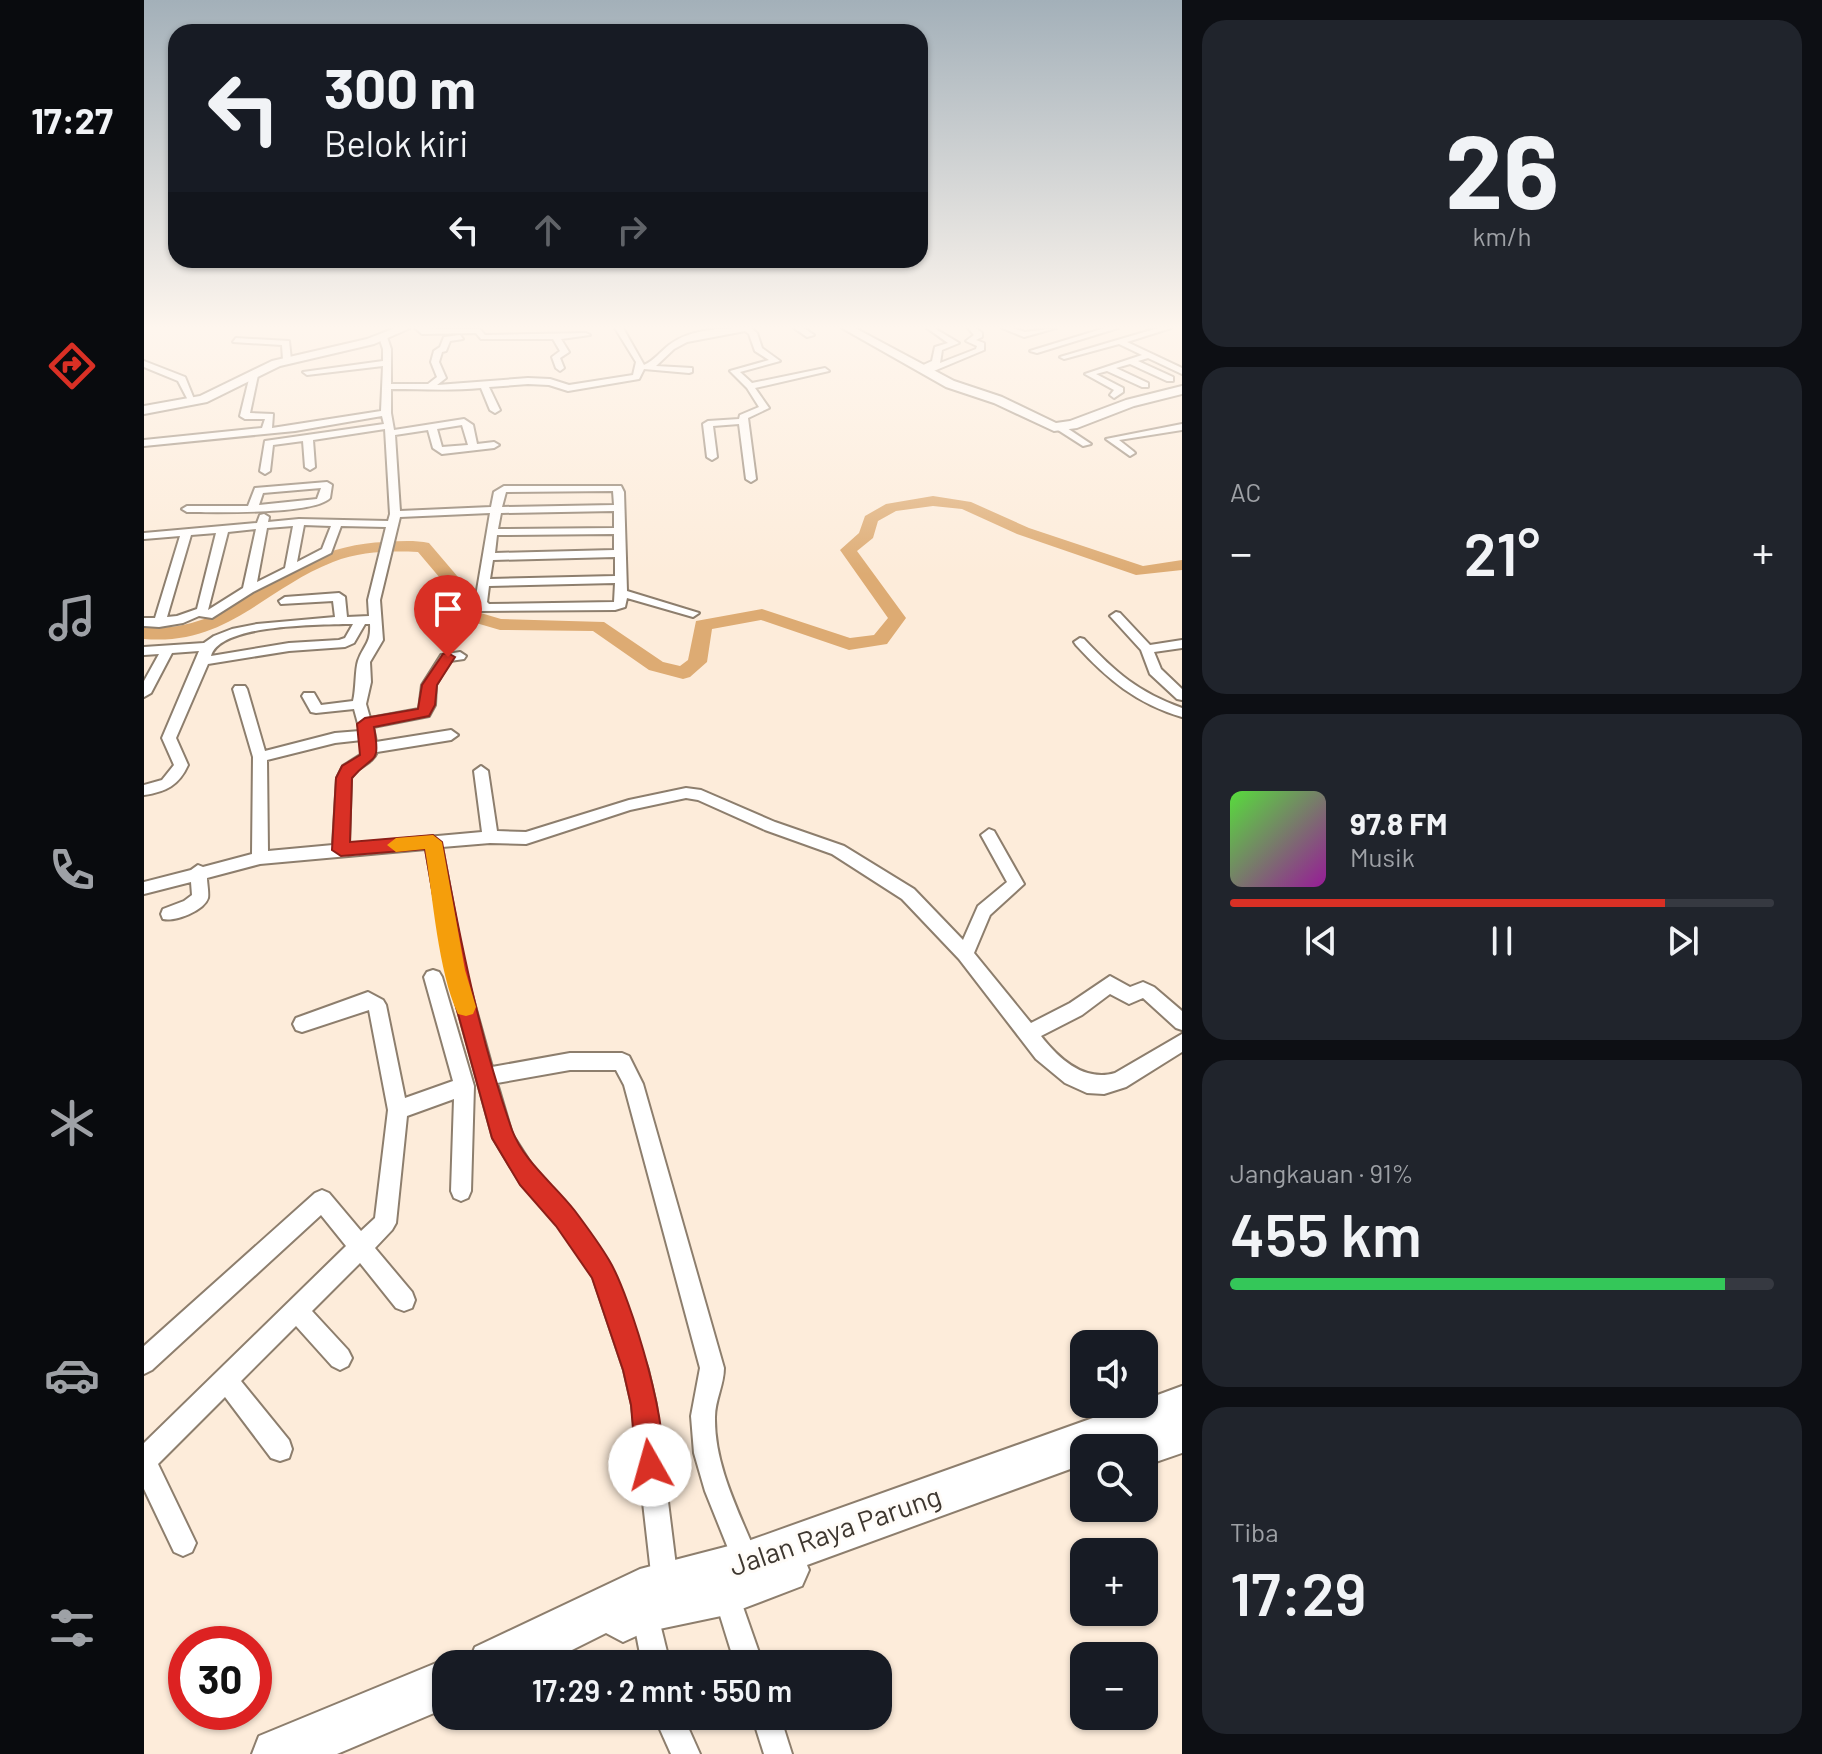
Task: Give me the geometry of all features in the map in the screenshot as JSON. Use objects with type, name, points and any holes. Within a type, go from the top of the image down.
[{"type":"highway","name":"Jalan Raya Parung","points":[[737,1578],[1182,1407]]},
{"type":"highway","points":[[1158,1440],[1182,1432]]},
{"type":"highway","name":"Jalan Raya Parung","points":[[524,1650],[650,1595],[737,1578],[1070,1469]]},
{"type":"highway","name":"Jalan Raya Parung","points":[[546,1650],[650,1595]]},
{"type":"highway","points":[[277,1754],[432,1689]]},
{"type":"highway","points":[[316,1754],[432,1702]]},
{"type":"street","points":[[246,410],[245,416],[270,415],[266,431]]},
{"type":"street","points":[[346,643],[368,620],[393,519],[390,430],[386,410]]},
{"type":"street","points":[[751,479],[743,421],[744,415],[759,410]]},
{"type":"street","points":[[1018,410],[1061,428],[1086,444]]},
{"type":"street","points":[[1061,428],[1111,410]]},
{"type":"street","points":[[144,443],[266,431],[386,413]]},
{"type":"street","points":[[712,457],[708,424],[743,421]]},
{"type":"street","points":[[265,471],[266,444],[308,437],[467,424],[473,447]]},
{"type":"street","points":[[431,426],[440,451],[494,445]]},
{"type":"street","points":[[1130,453],[1111,439],[1182,427]]},
{"type":"street","points":[[308,437],[310,467]]},
{"type":"street","points":[[187,509],[252,509],[323,500],[327,485],[259,490],[252,509]]},
{"type":"street","points":[[617,488],[618,508],[621,604],[488,609],[481,602],[499,492],[617,488]]},
{"type":"street","points":[[249,590],[265,507]]},
{"type":"street","points":[[144,548],[146,535],[187,531],[496,510],[618,508]]},
{"type":"street","points":[[290,567],[299,522]]},
{"type":"street","points":[[202,611],[208,615],[290,567],[327,551],[337,523]]},
{"type":"street","points":[[202,611],[223,528]]},
{"type":"street","points":[[159,623],[187,531]]},
{"type":"street","points":[[494,532],[619,531]]},
{"type":"street","points":[[490,557],[621,553]]},
{"type":"street","points":[[484,583],[621,579]]},
{"type":"street","points":[[621,593],[693,613]]},
{"type":"street","points":[[285,601],[339,597],[341,620]]},
{"type":"street","points":[[144,622],[159,623],[202,611]]},
{"type":"street","points":[[1116,616],[1147,649],[1155,671],[1182,696]]},
{"type":"street","points":[[144,790],[157,788],[176,778],[181,765],[169,738],[205,654],[224,635],[312,620],[368,620]]},
{"type":"street","points":[[341,850],[344,778],[348,770],[368,757],[368,736],[359,704],[366,657],[377,640],[368,620]]},
{"type":"street","points":[[1080,642],[1115,681],[1131,693],[1182,713]]},
{"type":"street","points":[[144,651],[205,654],[346,643],[366,657]]},
{"type":"street","points":[[1147,649],[1182,644]]},
{"type":"street","points":[[144,693],[167,650]]},
{"type":"street","points":[[368,736],[424,713],[428,705],[429,685],[446,658],[460,656]]},
{"type":"street","points":[[240,689],[260,757],[260,858]]},
{"type":"street","points":[[309,696],[316,709],[320,710],[359,704]]},
{"type":"street","points":[[260,757],[335,738],[451,735]]},
{"type":"street","points":[[481,771],[490,837]]},
{"type":"street","points":[[144,888],[198,871],[260,858],[490,837],[526,838],[629,805],[686,793],[701,795],[770,826],[838,850],[908,894],[965,954],[1043,1053],[1072,1077],[1087,1084],[1104,1085],[1119,1081],[1182,1042]]},
{"type":"street","points":[[965,954],[984,911],[1016,884],[989,835]]},
{"type":"street","points":[[433,842],[474,1082],[461,1191]]},
{"type":"street","points":[[169,914],[190,906],[200,897],[198,871]]},
{"type":"street","points":[[433,977],[474,1082],[512,1155],[565,1217],[602,1271],[636,1370],[644,1405],[655,1650]]},
{"type":"street","points":[[1028,1034],[1082,1006],[1110,984],[1129,996],[1143,990],[1148,992],[1182,1022]]},
{"type":"street","points":[[183,1543],[144,1461],[385,1223],[398,1110],[377,1005],[373,1001],[302,1024]]},
{"type":"street","points":[[398,1110],[474,1082],[538,1067],[603,1060],[622,1062],[633,1084],[712,1368],[713,1381],[703,1417],[709,1460],[737,1578],[747,1650]]},
{"type":"street","points":[[144,1362],[322,1200],[404,1300]]},
{"type":"street","points":[[298,1312],[340,1358]]},
{"type":"street","points":[[227,1381],[280,1449]]},
{"type":"street","points":[[675,1730],[686,1754]]},
{"type":"street","points":[[770,1730],[778,1754]]},
{"type":"waterway","points":[[144,633],[167,635],[211,625],[310,566],[338,554],[379,547],[423,547],[449,577],[448,609],[500,624],[597,626],[656,666],[683,673],[697,662],[703,625],[762,614],[849,644],[880,640],[897,618],[848,550],[867,535],[871,519],[892,507],[933,501],[965,505],[1023,531],[1142,571],[1182,565]]},
{"type":"slow traffic","points":[[396,845],[433,842],[456,970],[466,1007]]},
{"type":"route","points":[[448,657],[429,685],[428,705],[424,713],[365,724],[370,752],[363,762],[348,770],[344,778],[341,850],[433,842],[456,970],[503,1138],[528,1177],[565,1217],[602,1271],[636,1370],[644,1405],[650,1465]]}]
